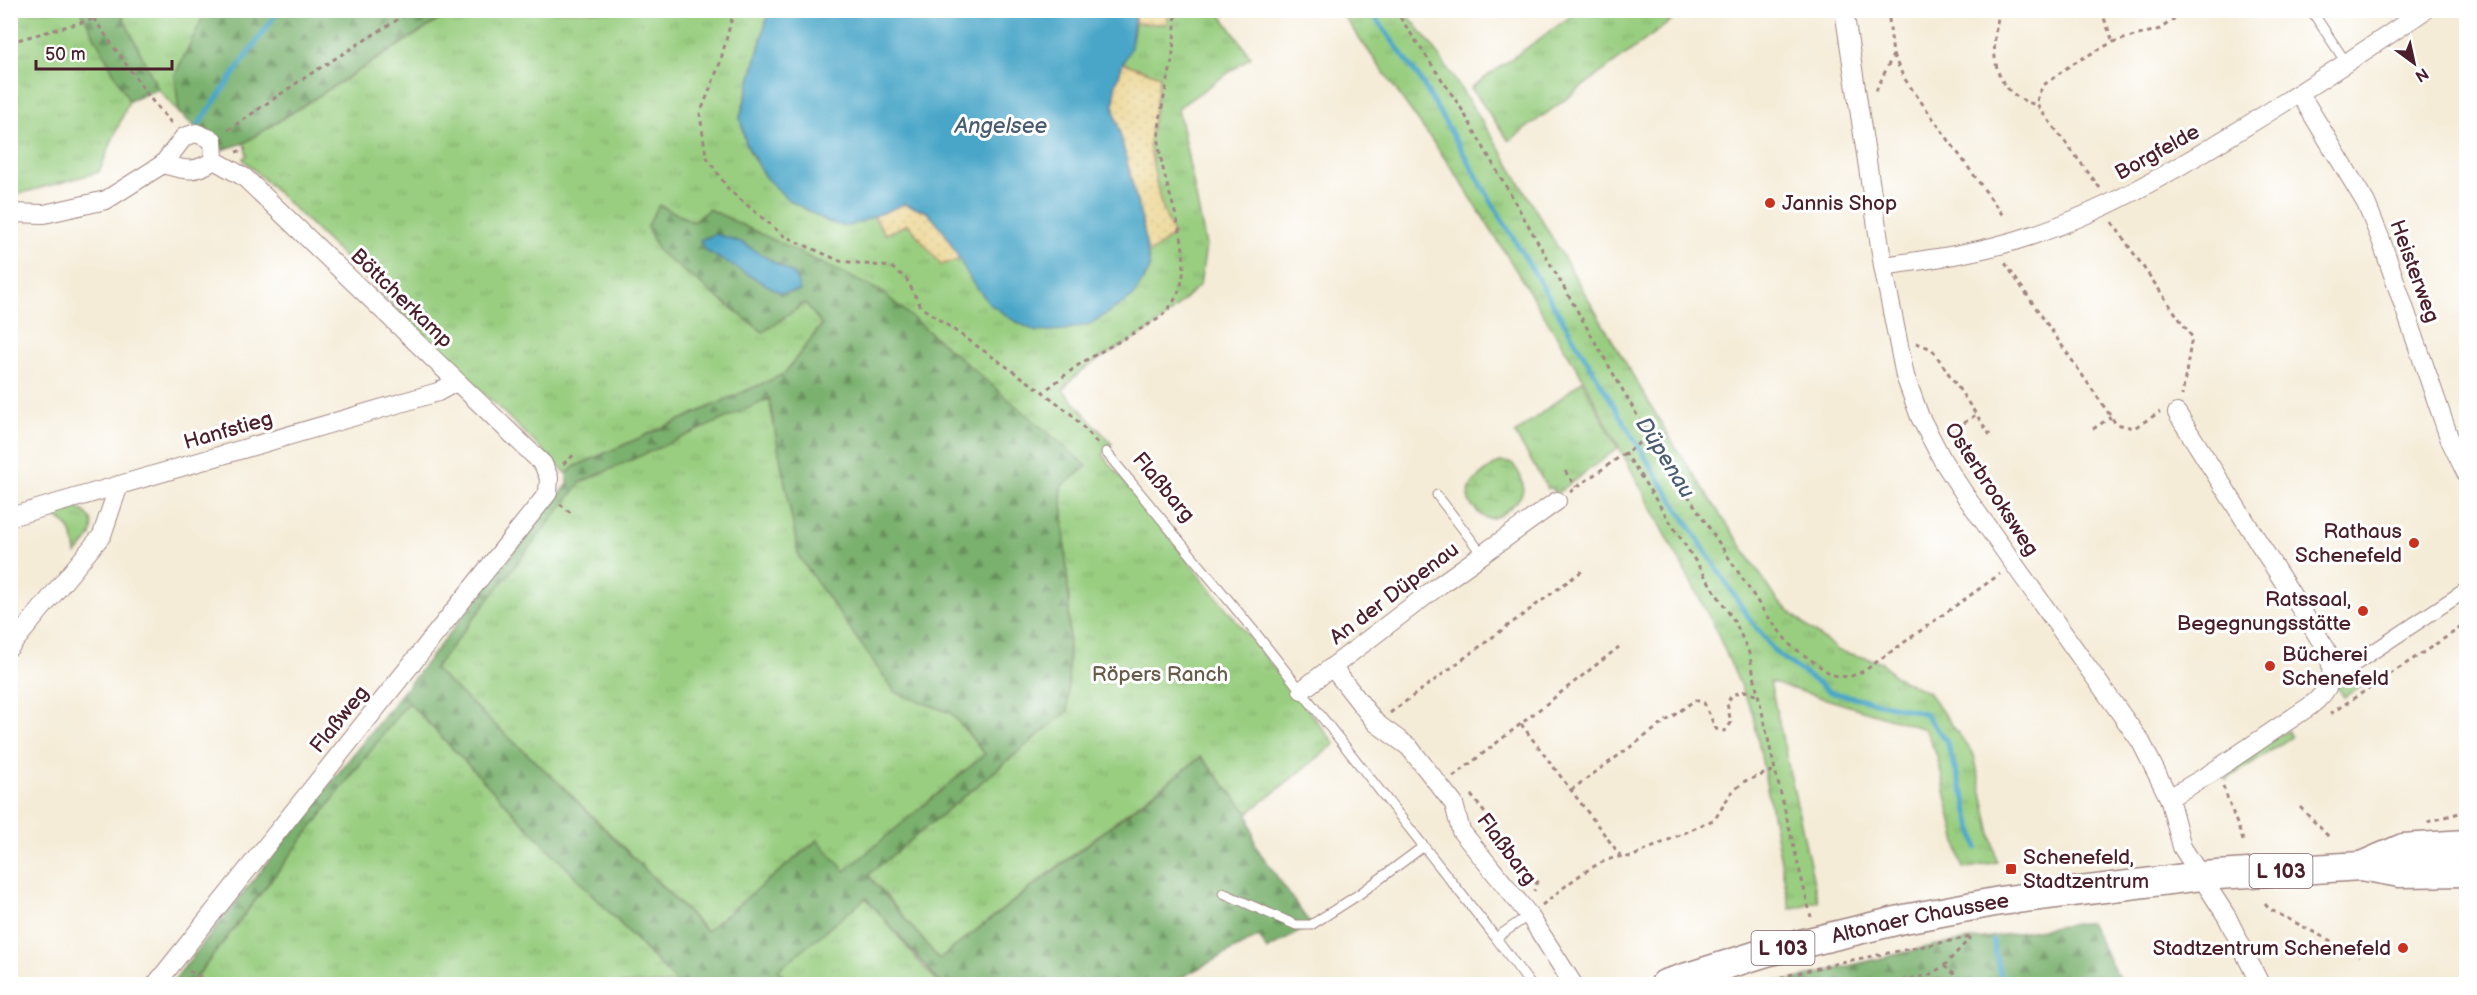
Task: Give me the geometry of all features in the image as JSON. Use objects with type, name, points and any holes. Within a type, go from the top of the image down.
[{"type":"main road","name":"Altonaer Chaussee","points":[[2361,866],[2403,848],[2466,844]]},
{"type":"main road","name":"Altonaer Chaussee","points":[[1665,984],[1767,952],[1904,919],[2000,901],[2201,876],[2361,866],[2400,873],[2466,872]]},
{"type":"street","name":"Osterbrooksweg","points":[[1844,10],[1883,266],[1905,376],[1920,417],[1943,461],[2141,742],[2169,798],[2182,847],[2227,917],[2260,984]]},
{"type":"street","name":"Borgfelde","points":[[1883,266],[2002,245],[2031,236],[2107,205],[2187,162],[2300,94],[2348,64],[2425,10]]},
{"type":"street","name":"Heisterweg","points":[[2300,94],[2366,203],[2450,440],[2466,473]]},
{"type":"street","points":[[10,213],[44,214],[106,200],[163,164],[184,137],[196,133],[213,140],[214,160],[202,168],[185,170],[163,164]]},
{"type":"street","name":"Böttcherkamp","points":[[214,160],[244,177],[543,464],[549,478]]},
{"type":"street","name":"Hanfstieg","points":[[10,517],[438,392],[456,382]]},
{"type":"street","points":[[2174,408],[2326,649],[2332,668],[2332,679]]},
{"type":"street","name":"Flaßweg","points":[[156,984],[548,493],[549,478]]},
{"type":"street","points":[[10,647],[102,535],[119,485]]},
{"type":"street","name":"An der Düpenau","points":[[1332,667],[1482,554],[1557,501]]},
{"type":"street","points":[[2169,798],[2208,775],[2310,706],[2320,698],[2332,679],[2466,590]]},
{"type":"street","points":[[1302,690],[1332,667]]},
{"type":"street","name":"Flaßbarg","points":[[1332,667],[1376,723],[1409,747],[1454,804],[1461,831],[1526,911],[1573,984]]},
{"type":"lane","points":[[2311,10],[2348,64]]},
{"type":"lane","name":"Flaßbarg","points":[[1106,452],[1302,690],[1530,984]]},
{"type":"lane","name":"An der Düpenau","points":[[1437,495],[1482,554]]},
{"type":"lane","points":[[1223,893],[1296,925],[1311,925],[1358,895],[1424,846]]},
{"type":"lane","points":[[1496,938],[1526,911]]},
{"type":"path","points":[[90,10],[94,20],[150,98],[184,137]]},
{"type":"path","points":[[213,140],[304,78],[413,10]]},
{"type":"path","points":[[734,10],[720,63],[700,114],[706,156],[729,189],[784,236],[840,261],[891,267],[906,278],[921,307],[1043,392],[1071,414],[1106,452]]},
{"type":"path","points":[[1043,392],[1081,363],[1158,319],[1167,311],[1181,288],[1184,252],[1159,142],[1172,58],[1176,10]]},
{"type":"path","points":[[1395,10],[1461,108],[1649,436],[1770,619],[1790,645],[1832,675],[1849,677],[1864,671],[2002,573]]},
{"type":"path","points":[[1888,10],[1893,56],[1904,78],[2004,217]]},
{"type":"path","points":[[2101,10],[2113,42]]},
{"type":"path","points":[[2037,105],[2038,94],[2045,84],[2072,64],[2113,42],[2160,29],[2187,10]]},
{"type":"path","points":[[2001,12],[1995,37],[1997,69],[2001,81],[2011,93],[2023,101],[2037,105],[2107,205],[2192,337],[2182,397],[2174,408],[2134,428],[2116,424],[2002,259]]},
{"type":"path","points":[[10,42],[94,20]]},
{"type":"path","points":[[1874,95],[1893,56]]},
{"type":"path","points":[[1916,342],[1932,349],[1990,435]]},
{"type":"path","points":[[1949,433],[1977,414]]},
{"type":"path","points":[[2093,429],[2111,417]]},
{"type":"path","points":[[1557,501],[1649,436]]},
{"type":"path","points":[[1625,452],[1736,624],[1749,653],[1774,770],[1811,917]]},
{"type":"path","points":[[1565,471],[1576,487]]},
{"type":"path","points":[[2461,528],[2466,537]]},
{"type":"path","points":[[1376,723],[1582,571]]},
{"type":"path","points":[[2328,715],[2466,624]]},
{"type":"path","points":[[1440,786],[1620,647]]},
{"type":"path","points":[[1571,790],[1695,700],[1704,703],[1716,729],[1725,732],[1731,723],[1727,703],[1732,695],[1745,691],[1758,696]]},
{"type":"path","points":[[1521,724],[1620,855]]},
{"type":"path","points":[[1526,911],[1584,872],[1620,855],[1631,857],[1715,819],[1731,793],[1745,781],[1774,770]]},
{"type":"path","points":[[1455,775],[1462,783]]},
{"type":"path","points":[[2215,791],[2232,780]]},
{"type":"path","points":[[2223,786],[2244,843]]},
{"type":"path","points":[[1469,792],[1537,881],[1526,911]]},
{"type":"path","points":[[2300,807],[2331,839]]},
{"type":"path","points":[[2422,823],[2466,811]]},
{"type":"path","points":[[2265,904],[2270,909],[2360,956]]},
{"type":"path","points":[[1754,984],[1842,962],[1971,937],[1944,966],[1929,975],[1884,984]]},
{"type":"path","points":[[1944,966],[1967,984]]},
{"type":"green space","points":[[278,10],[287,12],[305,10],[453,11],[244,143],[222,150],[179,113],[175,75],[206,11]]},
{"type":"green space","points":[[1676,10],[1679,15],[1509,141],[1471,88],[1578,11]]},
{"type":"green space","points":[[10,11],[81,11],[129,101],[99,172],[11,196]]},
{"type":"green space","points":[[81,11],[120,11],[158,89],[129,101]]},
{"type":"green space","points":[[120,11],[206,11],[175,75],[179,113],[158,89]]},
{"type":"green space","name":"Röpers Ranch","points":[[453,11],[769,11],[740,117],[746,144],[765,177],[828,222],[850,226],[874,216],[885,234],[908,224],[941,264],[961,259],[975,284],[991,303],[1037,332],[1150,269],[1147,255],[1173,235],[1160,201],[1149,144],[1160,76],[1123,63],[1131,47],[1135,23],[1167,24],[1166,11],[1218,11],[1251,57],[1178,108],[1206,246],[1200,285],[1161,321],[1144,334],[1094,362],[1072,379],[1063,390],[1112,444],[1103,455],[1335,744],[1248,813],[1201,757],[939,959],[868,875],[1068,711],[1069,601],[1061,487],[1086,466],[693,222],[659,205],[659,252],[763,332],[806,303],[822,324],[784,374],[574,467],[567,474],[243,159],[247,155],[244,143]]},
{"type":"green space","points":[[1340,11],[1405,11],[1436,51],[1500,149],[1672,442],[1778,601],[1839,651],[1882,662],[1894,676],[1928,692],[1974,755],[1997,862],[1963,869],[1937,756],[1925,729],[1770,682],[1818,901],[1790,909],[1753,714],[1714,626],[1581,375],[1458,177]]},
{"type":"green space","points":[[659,205],[693,222],[709,209],[882,292],[1087,466],[1061,487],[1069,601],[1068,711],[868,875],[939,959],[1201,757],[1248,813],[1256,847],[1311,925],[1267,950],[1259,936],[1169,984],[941,984],[866,898],[778,970],[793,984],[678,984],[408,702],[191,984],[171,984],[568,484],[567,474],[574,467],[784,374],[822,325],[805,303],[763,332],[659,252],[647,227]],"holes":[[[769,399],[799,557],[895,692],[951,713],[985,754],[845,871],[818,840],[706,931],[560,784],[434,669],[581,482]]]},
{"type":"green space","points":[[1582,381],[1618,448],[1556,494],[1551,487],[1548,489],[1515,434]]},
{"type":"green space","points":[[769,398],[799,557],[895,692],[951,713],[985,754],[844,872],[817,840],[707,931],[560,784],[433,669],[581,482]]},
{"type":"green space","points":[[1500,462],[1512,463],[1522,481],[1522,493],[1507,510],[1496,517],[1486,518],[1470,502],[1468,495],[1474,482]]},
{"type":"green space","points":[[68,507],[83,511],[92,523],[91,535],[76,554],[69,528],[60,519],[47,513]]},
{"type":"green space","points":[[2359,670],[2367,682],[2344,697],[2336,685]]},
{"type":"green space","points":[[408,702],[678,984],[191,984]]},
{"type":"green space","points":[[2287,730],[2291,737],[2226,780],[2221,775]]},
{"type":"green space","points":[[866,897],[925,969],[941,984],[793,984],[778,970]]},
{"type":"green space","points":[[2089,922],[2122,984],[1775,984],[1931,946]]},
{"type":"sand","points":[[1135,11],[1166,11],[1167,24],[1135,23]]},
{"type":"sand","points":[[1123,63],[1160,76],[1149,144],[1160,201],[1173,235],[1147,255],[1144,230],[1114,110],[1115,87]]},
{"type":"sand","points":[[904,204],[927,212],[943,230],[961,259],[941,265],[908,224],[885,234],[874,216]]},
{"type":"water","name":"Angelsee","points":[[769,11],[1135,11],[1131,47],[1115,87],[1114,110],[1144,230],[1150,269],[1133,297],[1090,324],[1064,330],[1037,332],[1013,320],[990,304],[972,282],[943,230],[927,212],[904,204],[850,226],[839,225],[828,222],[787,199],[765,177],[746,144],[740,118]]},
{"type":"water","points":[[716,234],[743,243],[795,275],[800,291],[781,293],[706,251],[700,240]]},
{"type":"waterway","points":[[10,12],[15,10]]},
{"type":"waterway","name":"Düpenau","points":[[1370,10],[1420,79],[1653,470],[1749,618],[1776,653],[1830,692],[1924,713],[1946,740],[1964,796],[1977,848]]},
{"type":"waterway","points":[[198,125],[278,11]]},
{"type":"waterway","name":"Düpenau","points":[[1993,941],[2002,984]]},
{"type":"place","name":"Jannis Shop","points":[[1770,203]]},
{"type":"place","name":"Rathaus Schenefeld","points":[[2414,543]]},
{"type":"place","name":"Ratssaal, Begegnungsstätte","points":[[2363,611]]},
{"type":"place","name":"Bücherei Schenefeld","points":[[2270,666]]},
{"type":"place","name":"Schenefeld, Stadtzentrum","points":[[2011,869]]},
{"type":"place","name":"Stadtzentrum Schenefeld","points":[[2403,948]]}]
